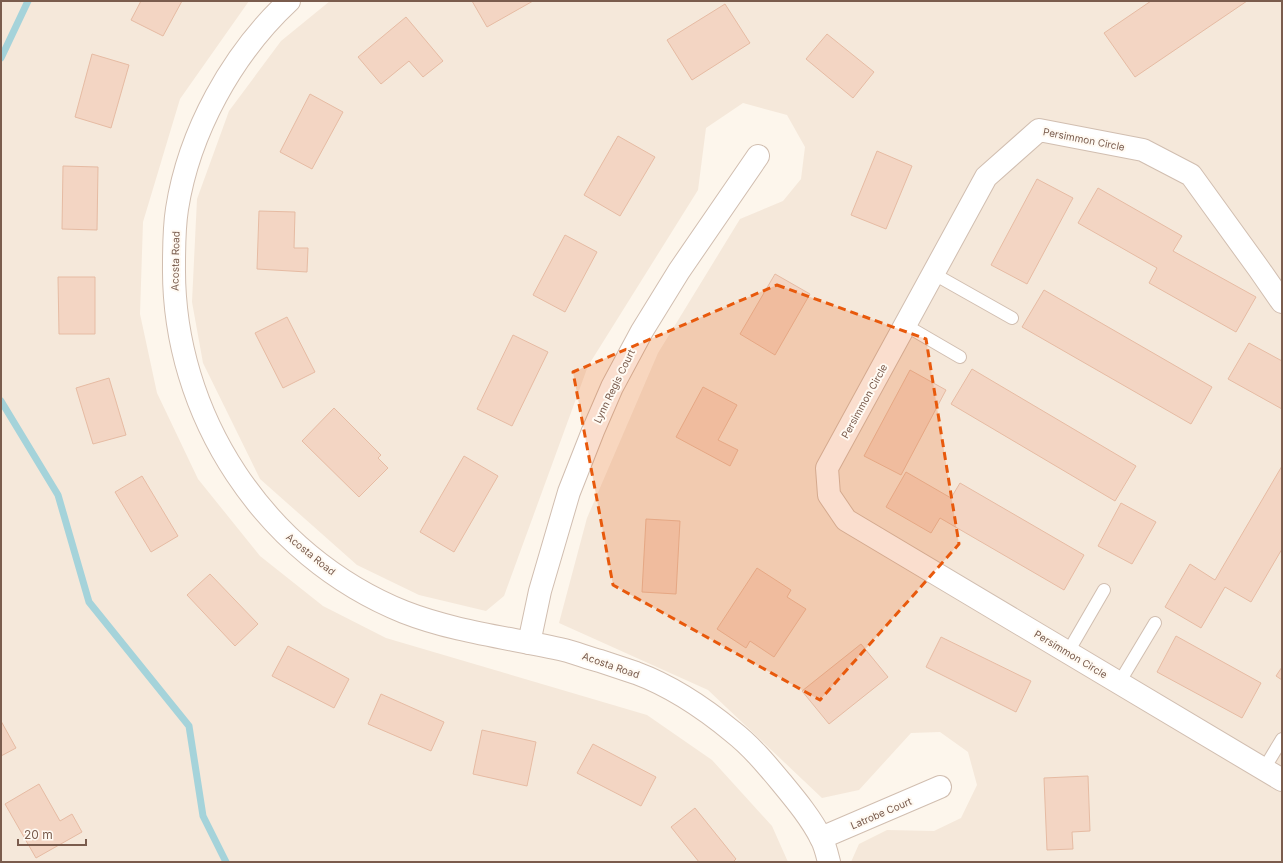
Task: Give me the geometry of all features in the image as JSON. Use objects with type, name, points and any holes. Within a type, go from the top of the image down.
[{"type":"street","name":"Acosta Road","points":[[289,1],[274,14],[240,58],[211,106],[191,154],[177,208],[174,240],[174,285],[177,322],[184,355],[198,401],[210,430],[230,466],[253,498],[277,526],[338,576],[372,597],[404,612],[434,622],[566,651],[637,674],[669,688],[706,711],[735,733],[763,761],[794,798],[821,838],[829,862]]},
{"type":"street","name":"Persimmon Circle","points":[[1282,302],[1191,175],[1143,150],[1039,130],[986,177],[827,468],[829,495],[846,520],[1282,780]]},
{"type":"street","name":"Lynn Regis Court","points":[[528,643],[540,591],[569,492],[612,387],[642,331],[675,278],[758,156]]},
{"type":"street","name":"Latrobe Court","points":[[821,838],[940,787]]},
{"type":"lane","points":[[934,274],[1012,318]]},
{"type":"lane","points":[[905,325],[960,357]]},
{"type":"lane","points":[[1068,652],[1104,590]]},
{"type":"lane","points":[[1119,683],[1155,623]]},
{"type":"lane","points":[[1264,769],[1282,739]]},
{"type":"highlighted area","points":[[777,285],[926,339],[959,544],[820,700],[613,585],[573,372]]},
{"type":"shaded area","points":[[1,1],[249,1],[180,99],[143,222],[140,314],[157,393],[198,479],[260,556],[323,606],[386,638],[647,715],[712,760],[772,826],[788,862],[1,862]]},
{"type":"shaded area","points":[[330,1],[1282,1],[1282,862],[851,862],[859,844],[887,830],[934,831],[961,818],[977,785],[968,752],[940,732],[911,733],[859,790],[822,798],[708,690],[559,623],[587,518],[658,353],[740,219],[783,201],[801,179],[805,147],[787,115],[743,103],[706,128],[698,190],[588,366],[504,596],[486,611],[419,595],[357,565],[260,479],[203,363],[192,302],[197,199],[229,111],[281,41]]},
{"type":"building","points":[[141,1],[182,1],[163,36],[131,20]]},
{"type":"building","points":[[472,1],[533,1],[487,27]]},
{"type":"building","points":[[1151,1],[1247,1],[1135,77],[1104,33]]},
{"type":"building","points":[[725,4],[750,43],[692,80],[667,40]]},
{"type":"building","points":[[406,17],[443,61],[423,77],[409,61],[381,84],[358,57]]},
{"type":"building","points":[[827,34],[874,72],[853,98],[806,59]]},
{"type":"building","points":[[92,54],[129,65],[111,128],[75,117]]},
{"type":"building","points":[[310,94],[343,112],[312,169],[280,152]]},
{"type":"building","points":[[618,136],[655,157],[620,216],[584,195]]},
{"type":"building","points":[[877,151],[912,166],[886,229],[851,215]]},
{"type":"building","points":[[63,166],[98,167],[97,230],[62,229]]},
{"type":"building","points":[[1037,179],[1073,198],[1027,284],[991,265]]},
{"type":"building","points":[[1098,188],[1182,236],[1173,251],[1256,297],[1236,332],[1149,283],[1157,268],[1078,223]]},
{"type":"building","points":[[259,211],[295,212],[294,248],[308,248],[307,272],[257,269]]},
{"type":"building","points":[[565,235],[597,252],[565,312],[533,295]]},
{"type":"building","points":[[775,274],[810,294],[775,355],[740,334]]},
{"type":"building","points":[[58,277],[95,277],[95,334],[59,334]]},
{"type":"building","points":[[1044,290],[1212,387],[1191,424],[1022,327]]},
{"type":"building","points":[[287,317],[315,372],[283,388],[255,333]]},
{"type":"building","points":[[513,335],[548,352],[512,426],[477,409]]},
{"type":"building","points":[[1249,343],[1282,361],[1282,409],[1228,379]]},
{"type":"building","points":[[972,369],[1136,466],[1115,501],[951,404]]},
{"type":"building","points":[[910,370],[946,390],[901,475],[864,456]]},
{"type":"building","points":[[109,378],[126,435],[93,444],[76,388]]},
{"type":"building","points":[[703,387],[737,405],[718,440],[738,450],[730,466],[676,437]]},
{"type":"building","points":[[334,408],[381,455],[378,458],[388,468],[359,497],[302,441]]},
{"type":"building","points":[[464,456],[498,476],[454,552],[420,532]]},
{"type":"building","points":[[1282,466],[1282,549],[1251,602],[1225,587],[1201,628],[1165,607],[1190,564],[1215,580]]},
{"type":"building","points":[[906,472],[951,498],[960,483],[1084,555],[1064,590],[940,518],[931,533],[886,507]]},
{"type":"building","points":[[142,476],[178,536],[151,552],[115,492]]},
{"type":"building","points":[[1121,503],[1156,522],[1132,564],[1098,546]]},
{"type":"building","points":[[646,519],[680,521],[676,594],[642,592]]},
{"type":"building","points":[[757,568],[791,590],[787,597],[806,609],[774,657],[750,641],[746,648],[717,629]]},
{"type":"building","points":[[210,574],[258,624],[235,646],[187,595]]},
{"type":"building","points":[[1176,636],[1261,683],[1242,718],[1157,672]]},
{"type":"building","points":[[941,637],[1031,681],[1016,712],[926,667]]},
{"type":"building","points":[[861,644],[888,677],[829,724],[802,691]]},
{"type":"building","points":[[288,646],[349,679],[334,708],[272,676]]},
{"type":"building","points":[[1282,667],[1282,680],[1276,676]]},
{"type":"building","points":[[381,694],[444,722],[431,751],[368,724]]},
{"type":"building","points":[[1,721],[16,748],[1,756]]},
{"type":"building","points":[[482,730],[536,742],[527,786],[473,774]]},
{"type":"building","points":[[593,744],[656,777],[641,806],[577,773]]},
{"type":"building","points":[[1088,776],[1090,831],[1072,832],[1073,849],[1047,850],[1044,778]]},
{"type":"building","points":[[39,784],[60,821],[72,814],[82,832],[36,858],[5,804]]},
{"type":"building","points":[[695,808],[736,859],[733,862],[699,862],[671,827]]},
{"type":"waterway","points":[[1,58],[28,1]]},
{"type":"waterway","points":[[1,401],[58,495],[89,602],[189,726],[203,816],[226,862]]}]
